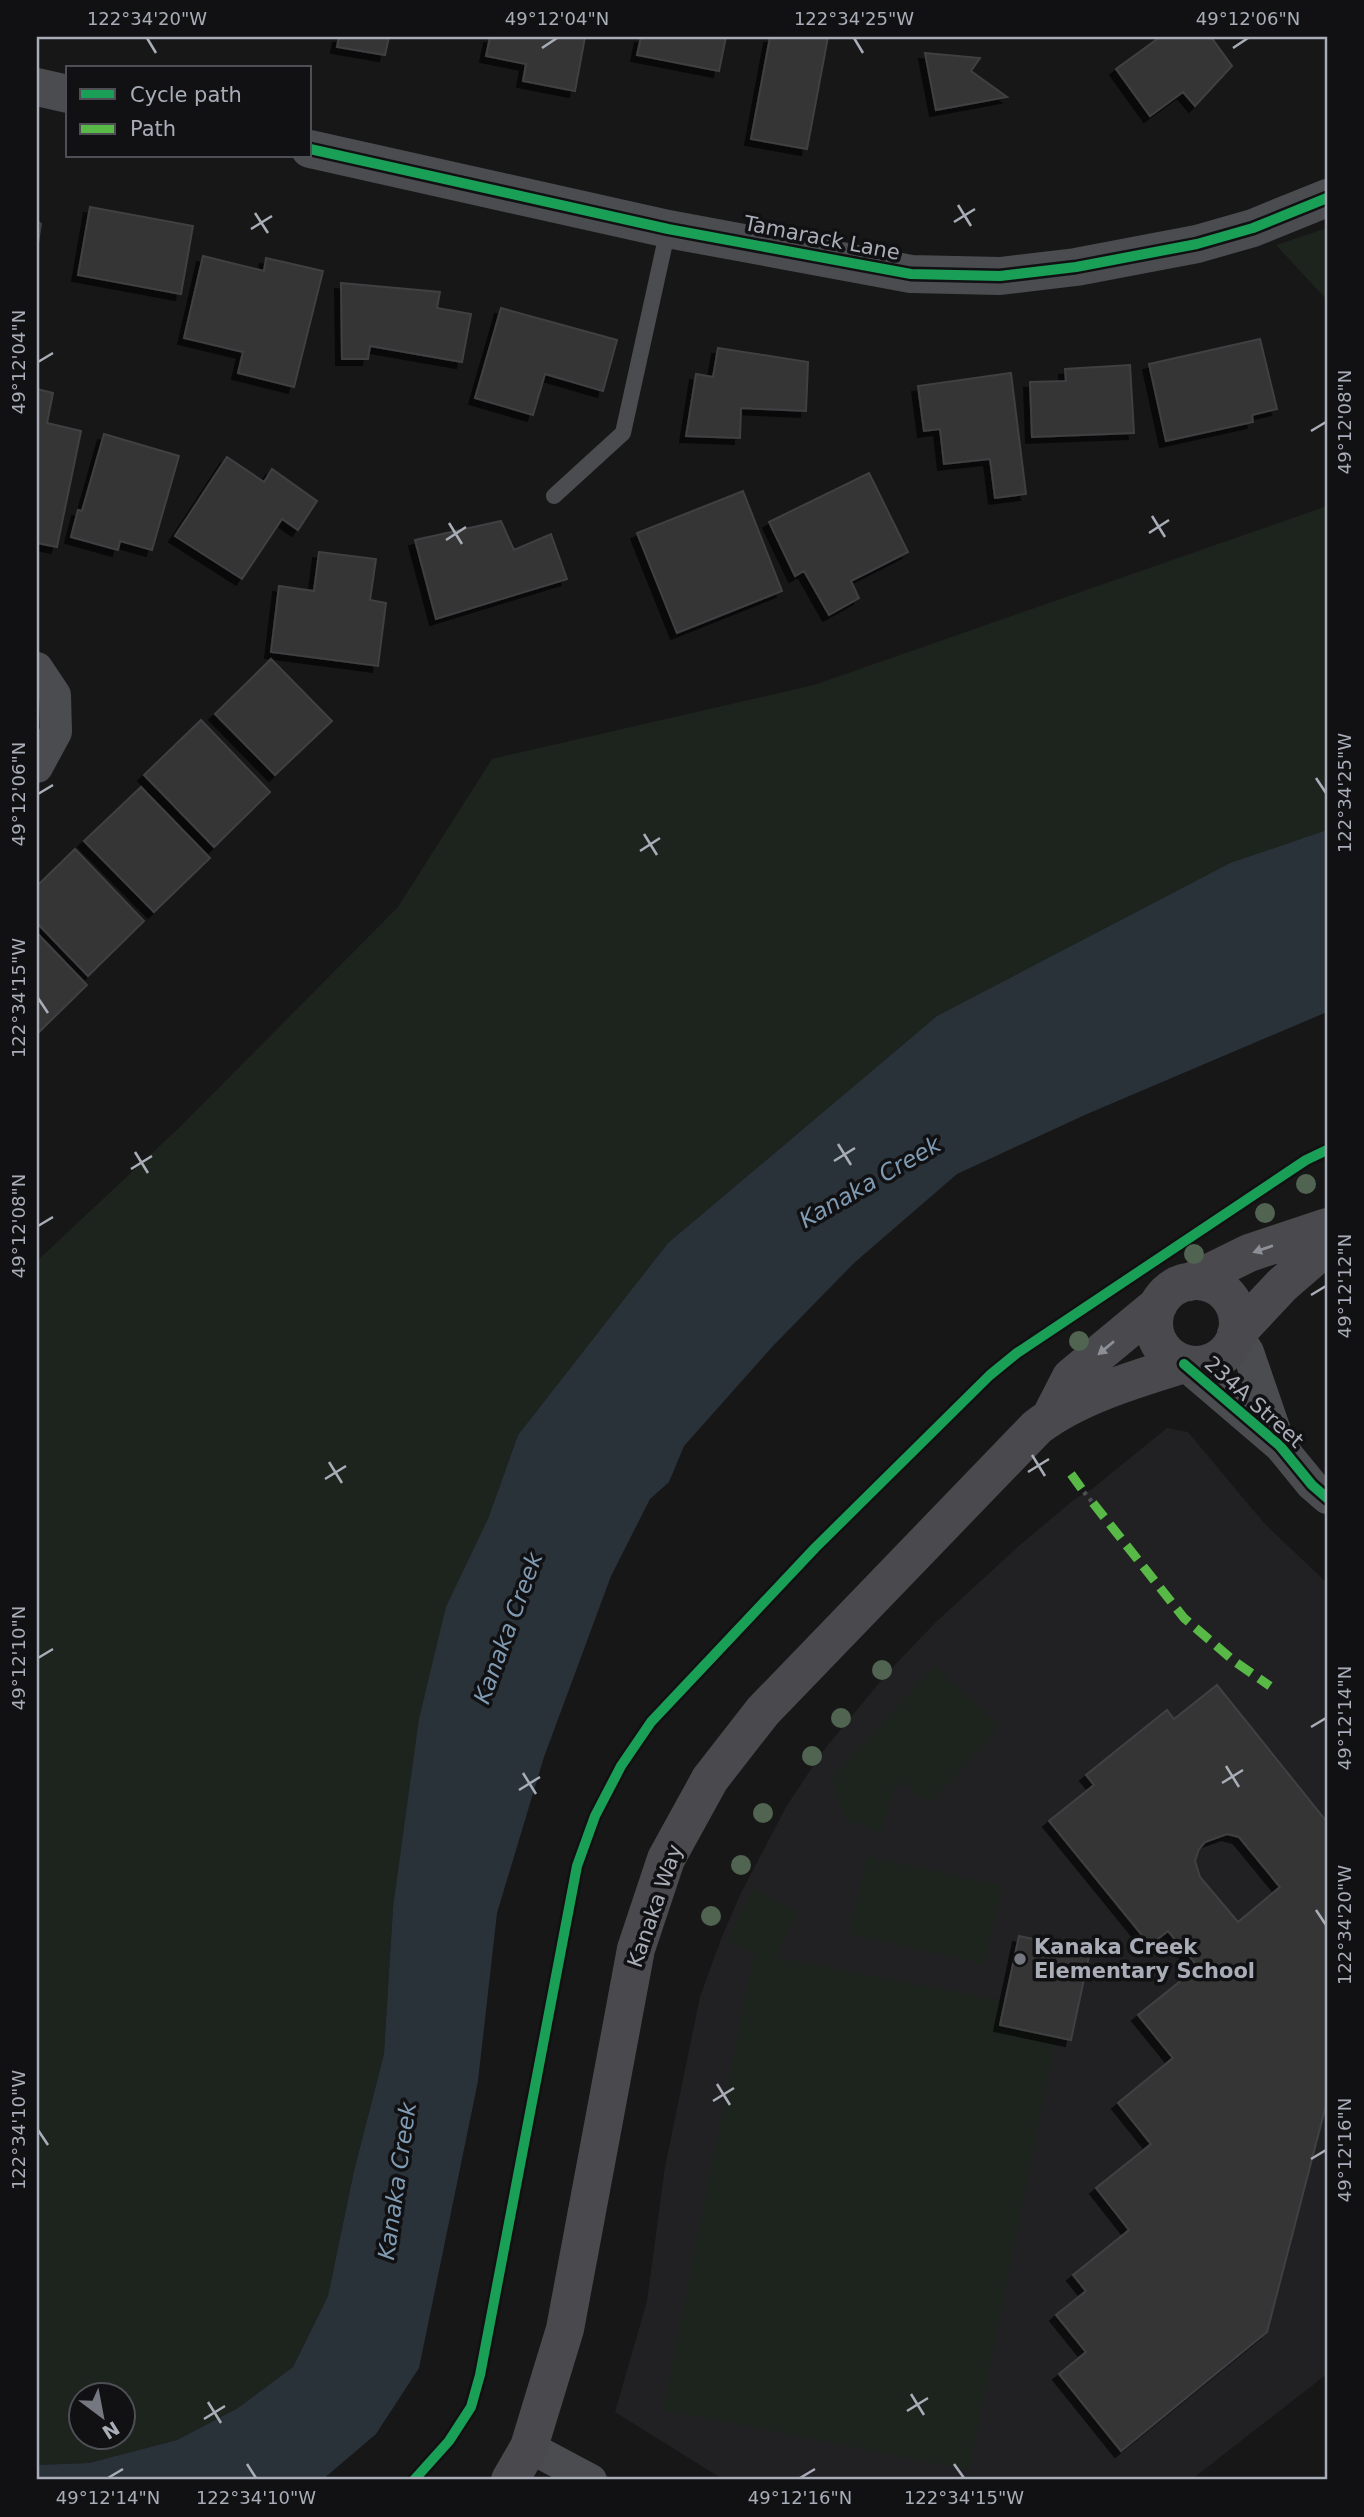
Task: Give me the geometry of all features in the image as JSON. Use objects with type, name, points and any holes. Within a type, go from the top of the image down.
[{"type":"main road","points":[[1327,1227],[1249,1254],[1172,1289],[1159,1304],[1154,1322],[1156,1337],[1174,1360],[1184,1364],[1202,1365],[1219,1358],[1282,1285],[1327,1246]]},
{"type":"main road","points":[[1190,1282],[1210,1283],[1223,1291],[1234,1304],[1238,1319],[1237,1334]]},
{"type":"main road","name":"Kanaka Way","points":[[1051,1416],[1072,1377],[1159,1304]]},
{"type":"main road","name":"Kanaka Way","points":[[510,2480],[529,2447],[565,2329],[636,1949],[666,1859],[710,1779],[763,1711],[1037,1427],[1051,1416],[1123,1383],[1184,1364]]},
{"type":"street","points":[[37,87],[66,94]]},
{"type":"street","name":"Tamarack Lane","points":[[312,149],[668,229],[911,274],[1000,276],[1076,267],[1198,244],[1253,228],[1327,198]]},
{"type":"street","points":[[37,668],[55,695],[56,732],[37,767]]},
{"type":"street","name":"234A Street","points":[[1237,1334],[1248,1352],[1280,1446]]},
{"type":"street","name":"234A Street","points":[[1184,1364],[1280,1446],[1312,1485],[1327,1498]]},
{"type":"street","points":[[529,2447],[590,2480]]},
{"type":"lane","points":[[554,496],[623,433],[668,229]]},
{"type":"path","points":[[1084,1492],[1093,1503]]},
{"type":"shaded area","points":[[1327,228],[1327,300],[1276,245]]},
{"type":"shaded area","points":[[1327,506],[1327,830],[1230,863],[937,1016],[668,1243],[518,1435],[488,1519],[393,1908],[384,2054],[354,2171],[328,2296],[293,2367],[238,2408],[177,2440],[89,2463],[37,2465],[37,1261],[183,1124],[398,907],[492,759],[814,685]]},
{"type":"shaded area","name":"Kanaka Creek Elementary School","points":[[1167,1428],[1188,1432],[1264,1523],[1327,1583],[1327,2374],[1191,2480],[724,2480],[615,2412],[647,2301],[665,2167],[700,1997],[721,1939],[740,1895],[786,1807],[823,1751],[889,1671],[936,1622],[1021,1544]]},
{"type":"shaded area","points":[[934,1666],[1000,1726],[929,1804],[902,1781],[894,1789],[881,1832],[845,1820],[832,1778]]},
{"type":"shaded area","points":[[867,1856],[1002,1886],[984,1964],[849,1934]]},
{"type":"shaded area","points":[[753,1889],[798,1912],[775,1957],[1061,2012],[969,2470],[663,2410],[754,1953],[727,1940]]},
{"type":"water","name":"Kanaka Creek","points":[[1327,830],[1327,1012],[1087,1114],[957,1174],[854,1263],[772,1347],[684,1446],[669,1482],[650,1499],[611,1576],[544,1757],[497,1913],[478,2081],[419,2368],[376,2434],[322,2480],[37,2480],[37,2465],[89,2463],[177,2440],[238,2408],[293,2367],[328,2296],[354,2171],[384,2054],[393,1908],[419,1719],[446,1607],[488,1519],[518,1435],[668,1243],[937,1016],[1230,863]]},
{"type":"building","points":[[339,37],[389,37],[385,55],[337,47]]},
{"type":"building","points":[[490,37],[585,37],[575,91],[523,81],[526,64],[486,56]]},
{"type":"building","points":[[641,37],[726,37],[719,71],[637,55]]},
{"type":"building","points":[[770,37],[828,37],[807,149],[751,139]]},
{"type":"building","points":[[1160,37],[1211,37],[1232,66],[1195,106],[1183,92],[1150,116],[1116,69]]},
{"type":"building","points":[[925,53],[980,58],[971,71],[1007,97],[936,110]]},
{"type":"building","points":[[90,207],[193,226],[181,294],[78,275]]},
{"type":"building","points":[[37,221],[41,224],[37,249]]},
{"type":"building","points":[[203,256],[264,271],[266,258],[323,271],[294,387],[238,373],[243,352],[184,338]]},
{"type":"building","points":[[341,283],[440,292],[437,308],[471,314],[462,362],[370,346],[368,359],[342,359]]},
{"type":"building","points":[[501,308],[617,340],[603,391],[545,374],[533,415],[475,398]]},
{"type":"building","points":[[1260,339],[1277,409],[1252,415],[1253,422],[1166,441],[1149,364]]},
{"type":"building","points":[[718,348],[808,362],[806,411],[741,408],[740,438],[686,436],[696,374],[713,377]]},
{"type":"building","points":[[1130,365],[1134,433],[1032,437],[1030,382],[1066,381],[1065,369]]},
{"type":"building","points":[[1011,373],[1026,494],[995,498],[990,459],[944,464],[940,429],[924,431],[918,386]]},
{"type":"building","points":[[37,389],[53,393],[47,423],[81,431],[57,547],[37,543]]},
{"type":"building","points":[[104,434],[179,456],[152,550],[120,541],[118,550],[71,537],[78,510],[82,511]]},
{"type":"building","points":[[227,457],[264,482],[272,469],[317,501],[298,530],[282,519],[242,579],[175,536]]},
{"type":"building","points":[[869,473],[908,552],[851,581],[859,598],[829,615],[804,571],[795,576],[769,522]]},
{"type":"building","points":[[743,491],[782,591],[677,633],[637,533]]},
{"type":"building","points":[[501,521],[514,550],[551,534],[567,579],[436,619],[415,540]]},
{"type":"building","points":[[319,552],[376,559],[370,600],[386,603],[378,666],[271,652],[279,586],[314,591]]},
{"type":"building","points":[[271,659],[332,721],[275,775],[215,714]]},
{"type":"building","points":[[201,720],[270,792],[214,847],[144,775]]},
{"type":"building","points":[[141,787],[210,858],[154,912],[84,841]]},
{"type":"building","points":[[75,849],[144,921],[88,976],[37,923],[37,886]]},
{"type":"building","points":[[37,933],[87,985],[37,1034]]},
{"type":"building","points":[[1217,1685],[1327,1822],[1327,2101],[1267,2332],[1121,2451],[1059,2374],[1086,2352],[1056,2315],[1086,2291],[1073,2275],[1129,2230],[1096,2188],[1151,2144],[1118,2103],[1173,2058],[1138,2015],[1198,1967],[1168,1931],[1150,1945],[1049,1821],[1094,1785],[1086,1775],[1167,1710],[1174,1719]],"holes":[[[1227,1834],[1239,1837],[1280,1887],[1238,1922],[1200,1877],[1195,1861],[1205,1842]]]},
{"type":"building","points":[[1019,1936],[1090,1951],[1071,2040],[1000,2025]]},
{"type":"marked path","points":[[1071,1474],[1084,1492]]},
{"type":"marked path","points":[[1093,1503],[1184,1618],[1234,1661],[1270,1686]]},
{"type":"cycle path","points":[[312,149],[668,229],[911,274],[1000,276],[1076,267],[1197,244],[1253,228],[1327,198]]},
{"type":"cycle path","points":[[414,2480],[449,2441],[471,2407],[480,2375],[577,1866],[595,1816],[621,1766],[651,1722],[815,1548],[990,1375],[1017,1353],[1306,1160],[1327,1150]]},
{"type":"cycle path","points":[[1184,1364],[1280,1446],[1312,1485],[1327,1498]]},
{"type":"place","name":"Kanaka Creek Elementary School","points":[[1020,1959]]}]
